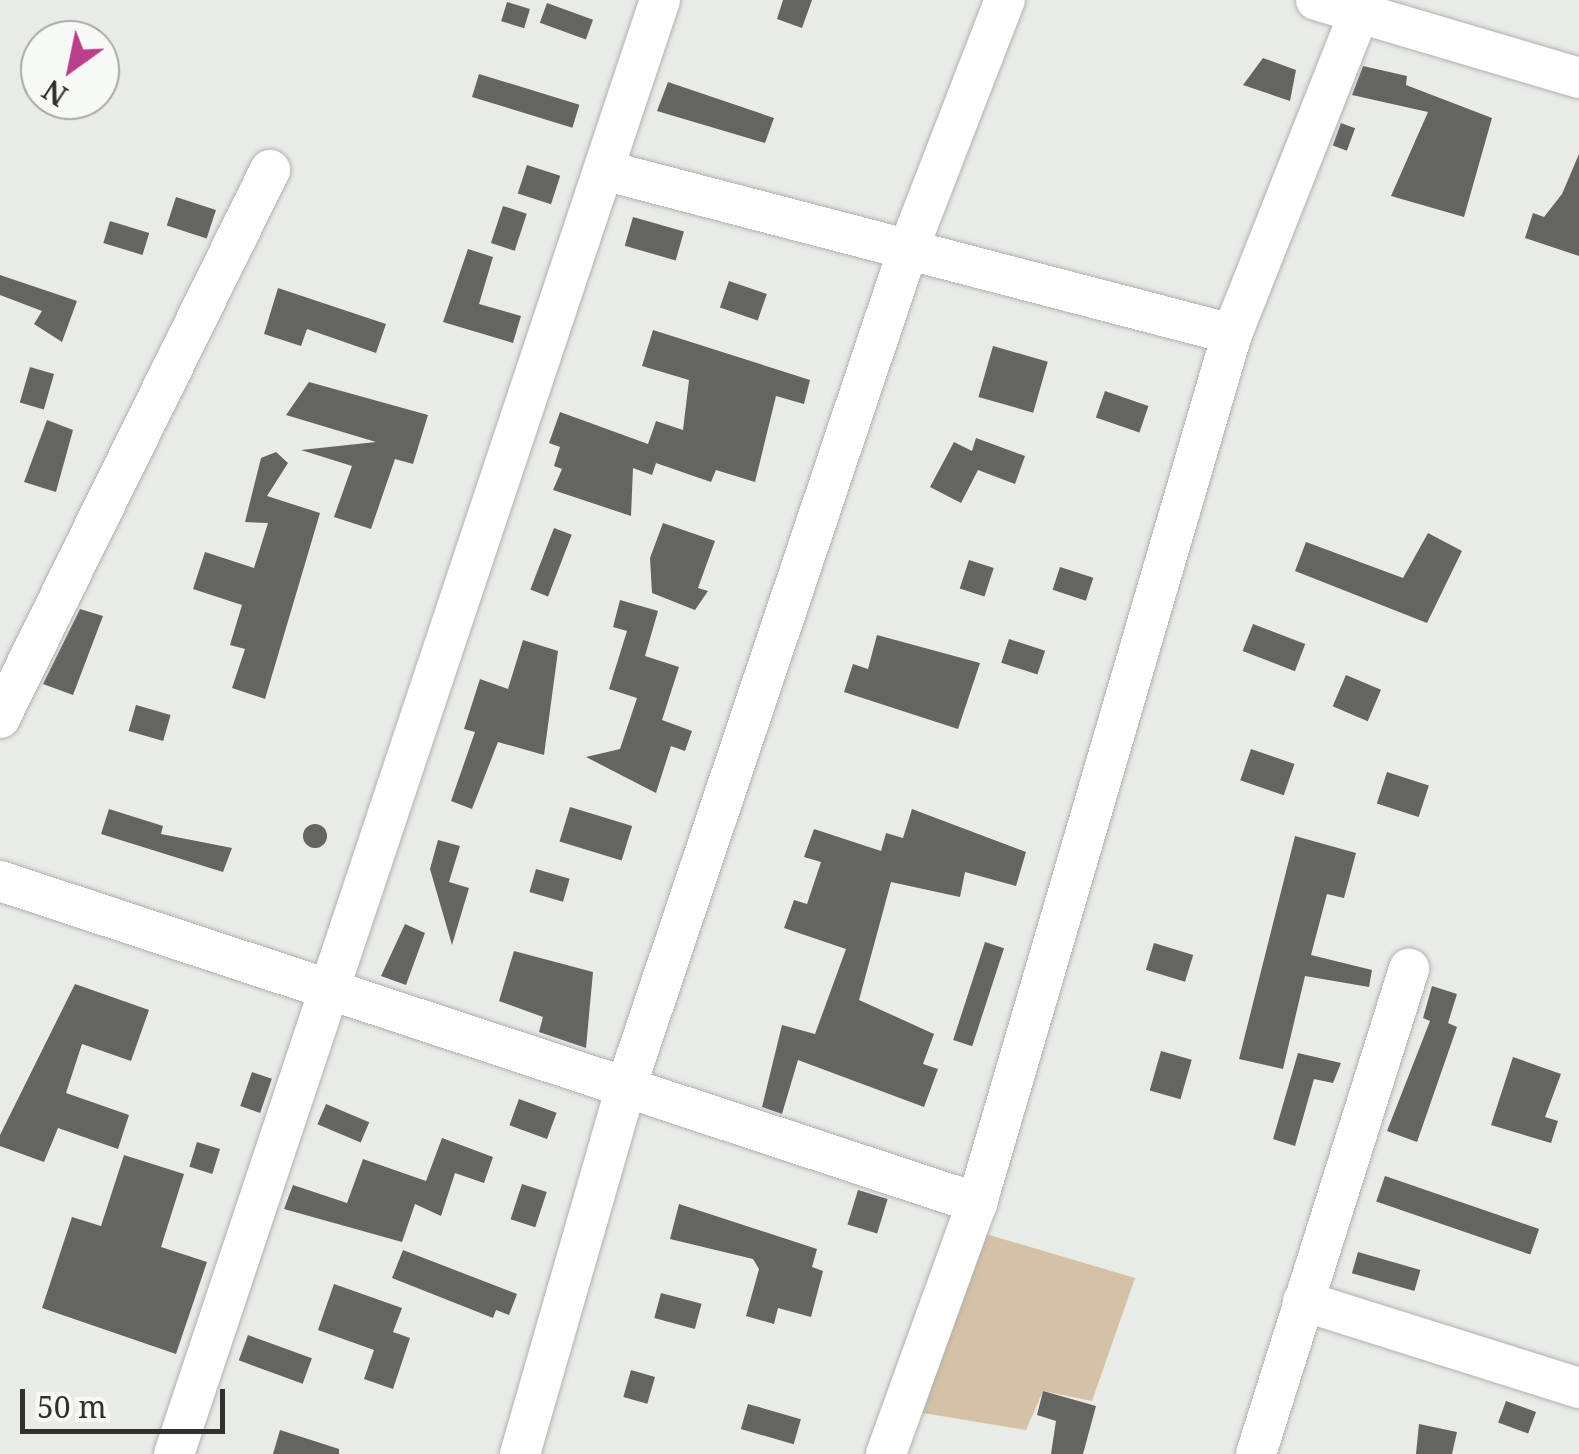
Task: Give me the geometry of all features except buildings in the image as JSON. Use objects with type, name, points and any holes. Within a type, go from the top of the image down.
[{"type":"street","points":[[174,1454],[324,994],[607,171],[660,0]]},
{"type":"street","points":[[520,1454],[628,1081],[909,246],[1005,0]]},
{"type":"street","points":[[1316,0],[1362,7],[1579,78]]},
{"type":"street","points":[[886,1454],[977,1203],[1232,334],[1362,7]]},
{"type":"street","points":[[0,718],[270,170]]},
{"type":"street","points":[[607,171],[909,246],[1232,334]]},
{"type":"street","points":[[0,881],[324,994],[628,1081],[977,1203]]},
{"type":"street","points":[[1265,1452],[1303,1300],[1409,969]]},
{"type":"street","points":[[1303,1300],[1579,1388]]},
{"type":"shaded area","points":[[986,1234],[1135,1278],[1092,1401],[1043,1391],[1026,1430],[899,1409]]}]
